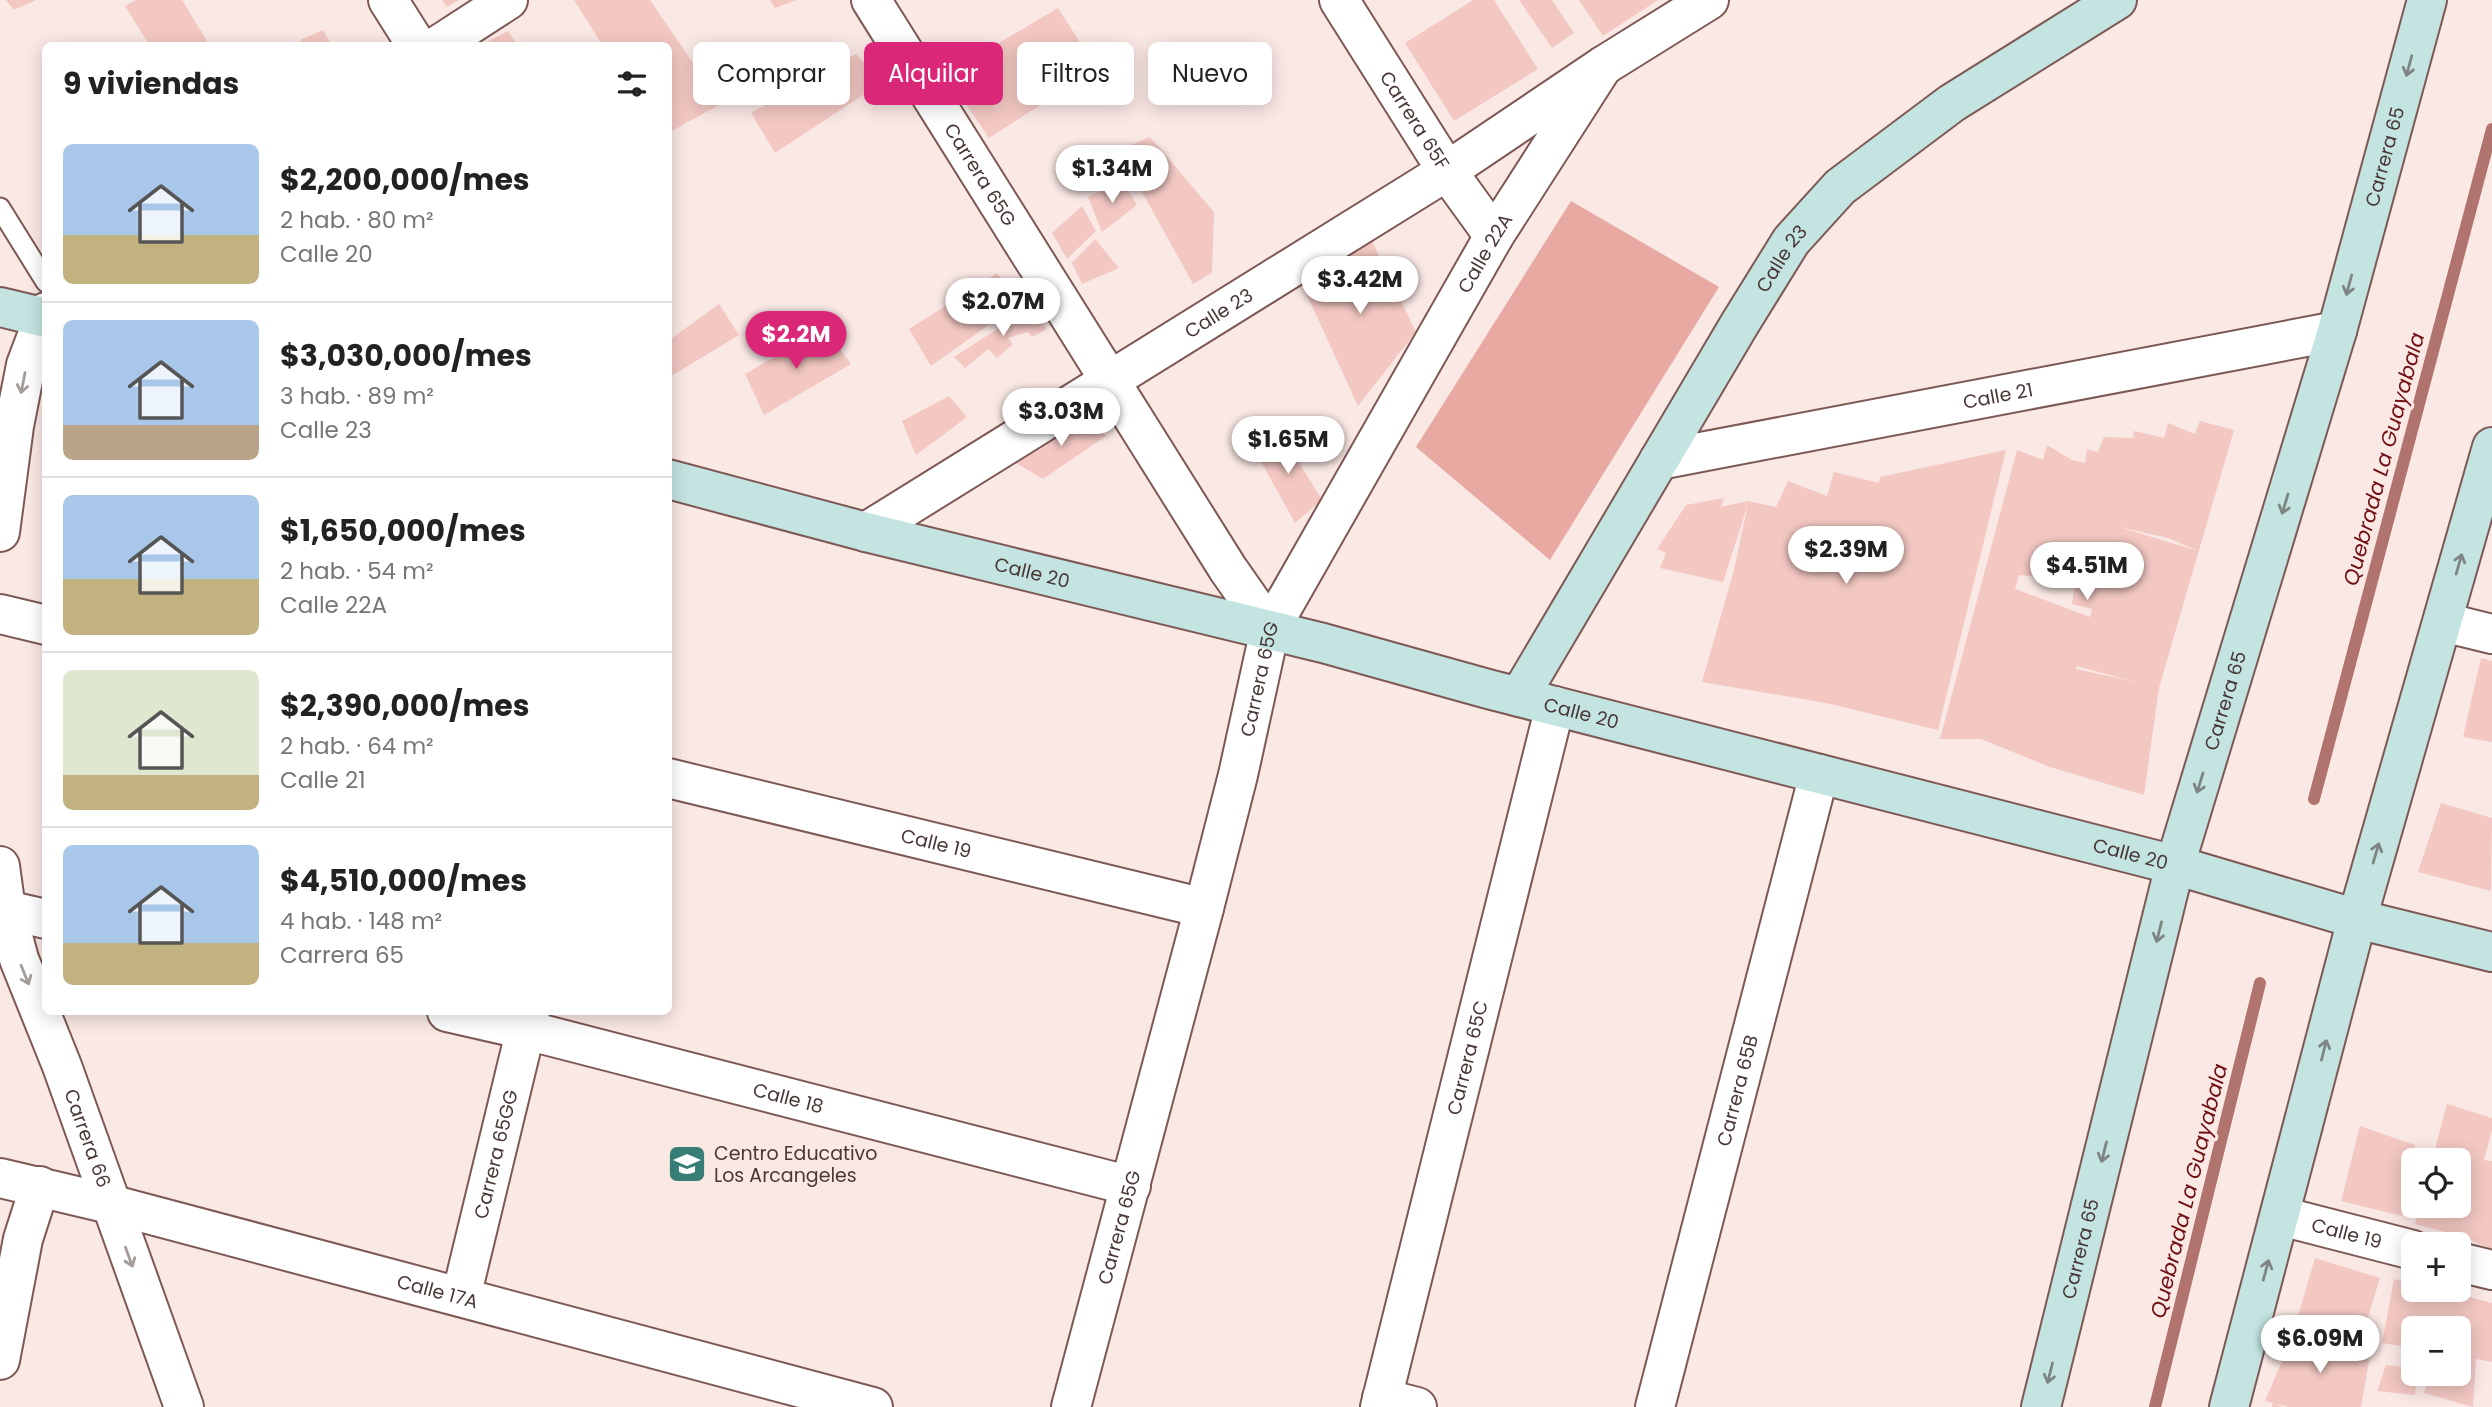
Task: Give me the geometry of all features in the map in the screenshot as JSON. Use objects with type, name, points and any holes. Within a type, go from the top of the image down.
[{"type":"street","points":[[388,0],[414,42]]},
{"type":"street","points":[[443,42],[508,0]]},
{"type":"street","name":"Carrera 65G","points":[[871,0],[1228,569],[1270,629],[1241,761],[1204,908],[1071,1407]]},
{"type":"street","name":"Carrera 65F","points":[[1339,0],[1447,171],[1494,236]]},
{"type":"street","name":"Calle 23","points":[[866,532],[1447,171],[1602,65],[1709,0]]},
{"type":"street","name":"Calle 23","points":[[1537,701],[1659,460],[1791,241],[1840,187],[1952,103],[2117,0]]},
{"type":"street","name":"Carrera 65","points":[[2041,1407],[2175,865],[2337,331],[2427,0]]},
{"type":"street","name":"Calle 22A","points":[[1270,629],[1494,236],[1602,65]]},
{"type":"street","points":[[0,307],[42,307]]},
{"type":"street","points":[[0,533],[14,426],[24,377],[42,317]]},
{"type":"street","name":"Calle 21","points":[[1659,460],[2337,331]]},
{"type":"street","points":[[2229,1407],[2357,919],[2492,447]]},
{"type":"street","name":"Calle 20","points":[[672,480],[866,532],[1270,629],[1537,701],[2175,865],[2357,919],[2492,952]]},
{"type":"street","points":[[0,614],[42,624]]},
{"type":"street","points":[[2443,622],[2492,634]]},
{"type":"street","name":"Carrera 65C","points":[[1393,1404],[1537,701]]},
{"type":"street","name":"Carrera 65B","points":[[1655,1407],[1819,774]]},
{"type":"street","name":"Calle 19","points":[[672,779],[1204,908]]},
{"type":"street","name":"Carrera 66","points":[[0,866],[6,910],[19,959],[62,1066],[184,1407]]},
{"type":"street","points":[[6,910],[42,918]]},
{"type":"street","name":"Calle 18","points":[[474,1015],[528,1021],[1131,1186]]},
{"type":"street","name":"Carrera 65GG","points":[[460,1297],[528,1021]]},
{"type":"street","name":"Calle 17A","points":[[0,1178],[110,1204],[873,1407]]},
{"type":"street","points":[[0,1360],[23,1239],[40,1186]]},
{"type":"street","name":"Calle 19","points":[[2281,1216],[2401,1247]]},
{"type":"street","points":[[2471,1265],[2492,1270]]},
{"type":"lane","points":[[0,208],[42,300]]},
{"type":"shaded area","points":[[1571,201],[1719,287],[1550,560],[1416,447]]},
{"type":"building","points":[[6,0],[36,0],[14,10]]},
{"type":"building","points":[[136,0],[182,0],[208,42],[148,42],[125,6]]},
{"type":"building","points":[[442,0],[459,0],[447,7]]},
{"type":"building","points":[[574,0],[650,0],[693,63],[693,105],[719,105],[672,131],[672,42],[600,42]]},
{"type":"building","points":[[770,0],[797,0],[775,8]]},
{"type":"building","points":[[1473,0],[1494,0],[1538,69],[1454,121],[1405,43]]},
{"type":"building","points":[[1519,0],[1552,0],[1574,33],[1552,48]]},
{"type":"building","points":[[1579,0],[1658,0],[1603,36]]},
{"type":"building","points":[[1058,8],[1080,42],[1017,42],[1017,105],[1041,105],[989,138],[967,105],[1003,105],[1003,42],[1000,42]]},
{"type":"building","points":[[323,30],[330,42],[301,42],[300,40]]},
{"type":"building","points":[[508,31],[515,42],[487,42]]},
{"type":"building","points":[[856,54],[864,62],[864,94],[850,104],[850,57]]},
{"type":"building","points":[[765,105],[848,105],[775,153],[751,113]]},
{"type":"building","points":[[1150,137],[1214,212],[1212,273],[1193,284],[1119,150]]},
{"type":"building","points":[[1122,181],[1137,205],[1102,232],[1088,197]]},
{"type":"building","points":[[1082,206],[1096,231],[1067,259],[1052,233]]},
{"type":"building","points":[[1095,239],[1119,268],[1082,284],[1072,263]]},
{"type":"building","points":[[1372,241],[1416,332],[1358,406],[1299,278]]},
{"type":"building","points":[[997,273],[1021,302],[931,366],[909,329]]},
{"type":"building","points":[[719,304],[739,335],[672,376],[672,338]]},
{"type":"building","points":[[1030,308],[1047,329],[1032,337],[1028,332],[1008,338],[1013,344],[997,358],[988,349],[965,368],[954,357]]},
{"type":"building","points":[[824,328],[851,364],[764,415],[745,374]]},
{"type":"building","points":[[949,396],[967,417],[916,455],[902,421]]},
{"type":"building","points":[[1088,416],[1106,436],[1043,479],[1012,461]]},
{"type":"building","points":[[2200,421],[2234,430],[2159,688],[2144,795],[2050,767],[1981,739],[1940,739],[2017,450],[2043,460],[2047,445],[2072,460],[2085,463],[2087,449],[2098,452],[2104,437],[2133,438],[2134,431],[2164,438],[2168,423],[2195,434]],"holes":[[[2119,527],[2168,538],[2198,551]],[[2019,575],[2075,580],[2072,604],[2092,609],[2090,617],[2015,589]],[[2076,666],[2136,682],[2076,669]]]},
{"type":"building","points":[[1279,430],[1322,500],[1295,523],[1253,447]]},
{"type":"building","points":[[2006,450],[1938,730],[1826,703],[1702,682],[1734,570],[1748,504],[1723,582],[1660,568],[1666,553],[1657,549],[1686,505],[1724,498],[1721,507],[1748,501],[1776,507],[1788,481],[1827,496],[1834,472],[1879,483],[1880,477]]},
{"type":"building","points":[[2481,658],[2492,661],[2492,742],[2463,737]]},
{"type":"building","points":[[2441,803],[2492,818],[2491,891],[2418,872]]},
{"type":"building","points":[[2447,1104],[2492,1118],[2492,1130],[2484,1160],[2492,1161],[2492,1250],[2471,1240],[2471,1232],[2445,1232],[2415,1224],[2417,1218],[2471,1218],[2471,1148],[2435,1148]]},
{"type":"building","points":[[2360,1126],[2415,1145],[2414,1148],[2401,1148],[2401,1216],[2341,1201]]},
{"type":"building","points":[[2315,1258],[2380,1278],[2360,1343],[2295,1326]]},
{"type":"building","points":[[2394,1279],[2401,1281],[2401,1302],[2471,1302],[2471,1298],[2492,1303],[2492,1362],[2476,1359],[2473,1407],[2424,1393],[2426,1386],[2471,1386],[2471,1316],[2401,1316],[2401,1346],[2382,1343]]},
{"type":"building","points":[[2294,1333],[2371,1350],[2361,1407],[2289,1407],[2275,1404],[2282,1407],[2272,1407],[2273,1403],[2265,1401]]},
{"type":"building","points":[[2386,1365],[2401,1367],[2401,1386],[2416,1386],[2415,1395],[2377,1391]]},
{"type":"waterway","name":"Quebrada La Guayabala","points":[[2314,799],[2492,129]]},
{"type":"waterway","name":"Quebrada La Guayabala","points":[[2155,1407],[2260,983]]},
{"type":"place","name":"Centro Educativo Los Arcangeles","points":[[687,1164]]}]
